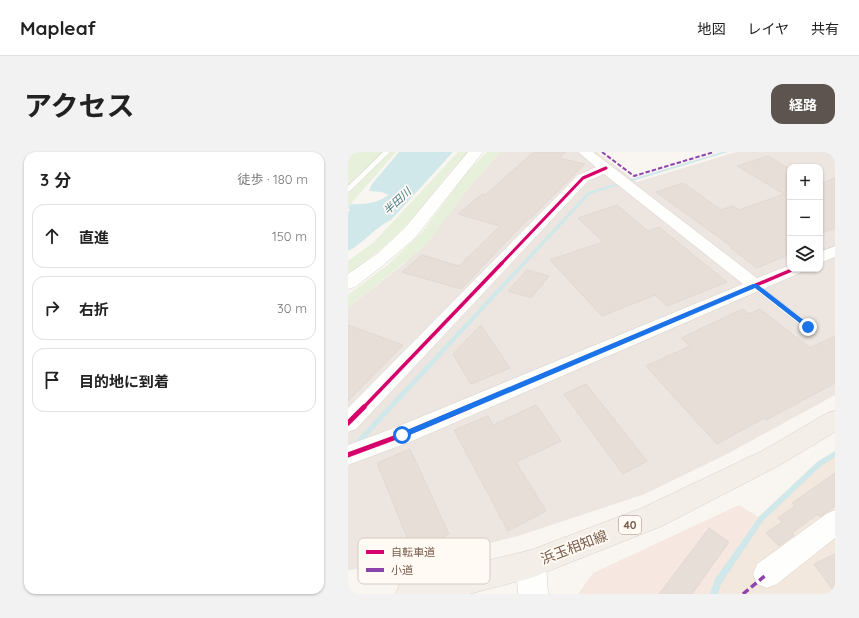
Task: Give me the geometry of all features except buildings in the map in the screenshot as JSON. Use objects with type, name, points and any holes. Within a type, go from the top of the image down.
[{"type":"main road","name":"浜玉相知線","points":[[490,579],[652,517],[771,458],[835,420]]},
{"type":"main road","name":"浜玉相知線","points":[[411,594],[467,587]]},
{"type":"street","points":[[348,283],[380,260],[415,227],[460,168],[476,152]]},
{"type":"street","points":[[585,152],[755,285]]},
{"type":"street","points":[[348,422],[583,178],[606,168]]},
{"type":"street","points":[[823,257],[835,251]]},
{"type":"street","points":[[353,453],[410,432],[787,272]]},
{"type":"street","points":[[767,574],[835,522]]},
{"type":"street","points":[[531,564],[533,594]]},
{"type":"lane","points":[[348,190],[387,152]]},
{"type":"lane","points":[[755,285],[808,327]]},
{"type":"shaded area","points":[[500,152],[597,152],[637,182],[736,152],[835,152],[835,395],[729,453],[645,494],[518,536],[490,543],[490,538],[358,538],[358,569],[348,570],[348,308],[405,263]]},
{"type":"shaded area","points":[[835,455],[835,594],[709,594],[758,517],[808,471]]},
{"type":"shaded area","points":[[739,505],[758,517],[709,594],[578,594],[593,573]]},
{"type":"green space","points":[[348,152],[396,152],[348,207]]},
{"type":"green space","points":[[458,152],[468,152],[452,169],[409,222],[380,250],[348,274],[348,261],[374,242]]},
{"type":"green space","points":[[487,152],[500,152],[470,187],[426,245],[348,308],[348,295],[390,263],[423,231],[467,172]]},
{"type":"water","name":"半田川","points":[[399,152],[453,152],[391,220],[348,251],[348,212],[350,210],[348,207],[351,204],[366,204],[375,202],[389,195],[382,192],[369,191],[372,184]]},
{"type":"waterway","points":[[348,453],[589,193],[726,152]]},
{"type":"waterway","points":[[714,594],[718,582],[761,519],[819,464],[835,454]]},
{"type":"marked path","points":[[602,152],[634,176],[714,152]]},
{"type":"marked path","points":[[743,594],[767,574]]},
{"type":"cycle path","points":[[348,423],[583,178],[606,168]]},
{"type":"cycle path","points":[[348,455],[402,435],[787,272]]},
{"type":"route","points":[[402,435],[755,285],[808,327]]}]
